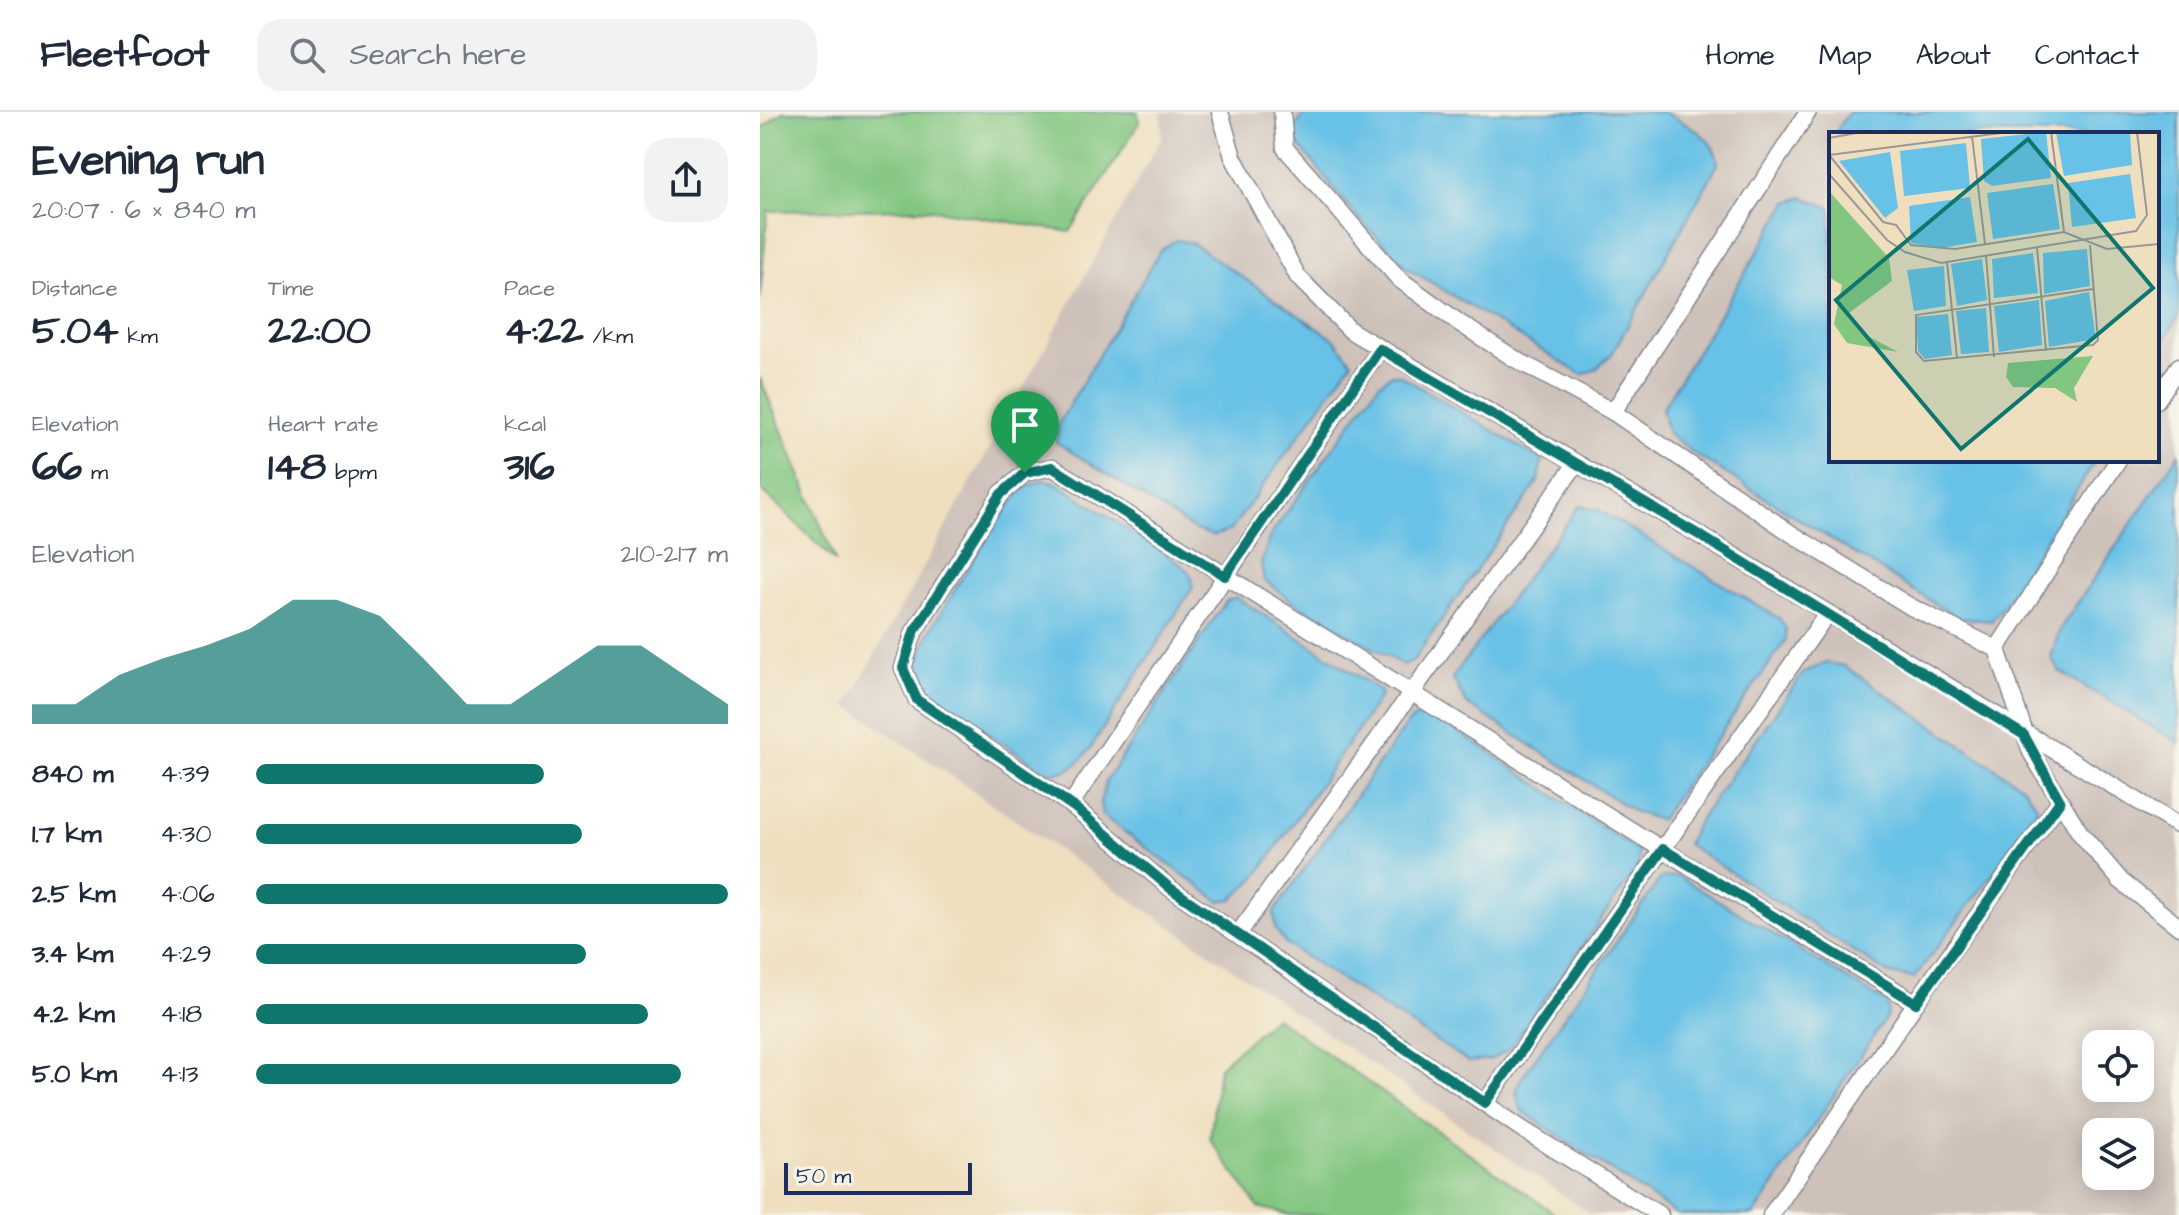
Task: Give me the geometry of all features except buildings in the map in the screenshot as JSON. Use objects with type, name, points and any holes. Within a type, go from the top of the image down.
[{"type":"lane","points":[[1220,112],[1233,157],[1298,277],[1351,331],[2179,826]]},
{"type":"lane","points":[[1282,112],[1285,148],[1399,279],[1515,359],[1613,412],[1780,526],[1885,591],[1997,649],[2024,735],[2080,833],[2121,881],[2179,927]]},
{"type":"lane","points":[[1613,412],[1808,112]]},
{"type":"lane","points":[[1070,805],[1380,349]]},
{"type":"lane","points":[[2159,397],[2179,366]]},
{"type":"lane","points":[[1997,649],[2117,462]]},
{"type":"lane","points":[[1238,934],[1414,694],[1576,464]]},
{"type":"lane","points":[[1660,1215],[1485,1103],[1170,888],[1070,805],[917,700],[903,668],[914,632],[1001,494],[1025,473],[1052,467],[1663,849],[1916,1003]]},
{"type":"lane","points":[[1485,1103],[1827,614]]},
{"type":"lane","points":[[1771,1215],[1916,1003],[2060,801]]},
{"type":"shaded area","points":[[1161,112],[1304,112],[1291,135],[1354,213],[1406,267],[1525,342],[1706,136],[1664,112],[1849,112],[1833,132],[1829,132],[1829,207],[1803,197],[1788,202],[1662,409],[1662,418],[1693,453],[1958,618],[1991,621],[2005,604],[2095,462],[2159,462],[2159,348],[2179,316],[2179,453],[2060,629],[2060,671],[2179,743],[2179,1215],[1754,1215],[1888,1015],[1887,1003],[1678,876],[1661,878],[1519,1082],[1516,1094],[1522,1111],[1678,1215],[1592,1215],[847,705],[1162,137]],"holes":[[[1160,251],[1352,362],[1231,530],[1214,536],[1195,530],[1056,442],[1059,423]],[[1400,375],[1542,461],[1543,470],[1414,661],[1403,665],[1296,604],[1264,580],[1261,564],[1270,536],[1379,384]],[[1028,486],[1193,580],[1193,587],[1082,760],[921,647],[994,526]],[[1587,505],[1780,619],[1786,629],[1786,640],[1660,820],[1454,687],[1452,678]],[[1236,597],[1380,691],[1106,781],[1226,601]],[[1826,663],[1844,666],[2023,786]],[[1432,714],[1639,853],[1276,930],[1274,912],[1407,724]]]},
{"type":"green space","points":[[782,112],[1138,112],[1139,123],[1070,232],[931,209],[768,211],[760,299],[760,130]]},
{"type":"green space","points":[[760,378],[836,562],[760,488]]},
{"type":"green space","points":[[1275,1017],[1557,1215],[1290,1215],[1258,1207],[1210,1139],[1219,1067]]},
{"type":"water","points":[[1305,112],[1664,112],[1706,138],[1712,145],[1718,164],[1612,354],[1596,369],[1582,375],[1406,267],[1354,213],[1291,135]]},
{"type":"water","points":[[1849,112],[2179,112],[2179,316],[2159,348],[2159,132],[1835,132]]},
{"type":"water","points":[[1803,197],[1829,207],[1829,462],[2095,462],[2005,604],[1991,621],[1958,618],[1693,453],[1668,433],[1662,409],[1788,202]]},
{"type":"water","points":[[1176,240],[1192,243],[1335,340],[1352,362],[1231,530],[1214,536],[1195,530],[1056,442],[1059,423],[1160,251]]},
{"type":"water","points":[[1392,374],[1399,375],[1542,460],[1539,480],[1413,661],[1403,665],[1296,604],[1264,580],[1261,564],[1270,536],[1379,384]]},
{"type":"water","points":[[2179,453],[2179,743],[2059,671],[2051,657],[2060,629]]},
{"type":"water","points":[[1043,480],[1055,482],[1176,561],[1191,575],[1193,582],[1193,587],[1087,752],[1073,767],[1061,772],[1046,772],[928,692],[919,662],[928,634],[994,526],[1017,496],[1028,486]]},
{"type":"water","points":[[1580,505],[1600,511],[1780,619],[1786,629],[1786,640],[1660,820],[1635,812],[1467,704],[1452,678]]},
{"type":"water","points":[[1236,597],[1381,691],[1381,696],[1256,877],[1233,899],[1219,901],[1103,816],[1100,803],[1106,781],[1226,601]]},
{"type":"water","points":[[1826,663],[1844,666],[2023,787],[2037,806],[2036,816],[1914,978],[1889,974],[1687,844],[1698,822],[1804,672]]},
{"type":"water","points":[[1421,713],[1432,714],[1639,852],[1638,867],[1509,1049],[1492,1059],[1469,1062],[1286,944],[1276,930],[1274,912],[1407,724]]},
{"type":"water","points":[[1678,876],[1887,1003],[1888,1015],[1754,1215],[1678,1215],[1522,1111],[1516,1094],[1519,1082],[1661,878]]},
{"type":"route","points":[[1380,349],[1701,536],[2024,735],[2060,801],[1916,1003],[1663,849],[1485,1103],[1170,888],[1074,807],[917,700],[903,668],[914,632],[1001,494],[1025,473],[1052,467],[1225,576],[1380,349]]}]
